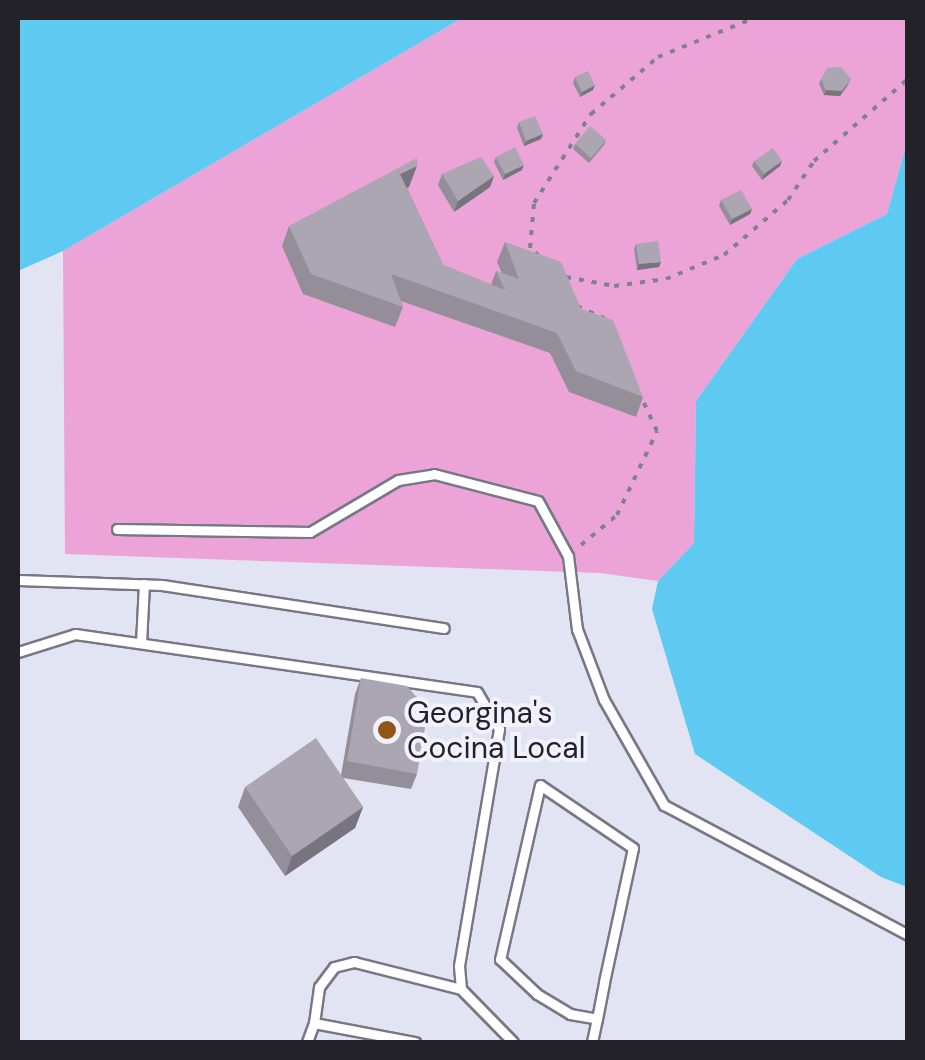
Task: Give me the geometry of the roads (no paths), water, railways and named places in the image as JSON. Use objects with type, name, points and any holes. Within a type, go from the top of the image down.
[{"type":"lane","points":[[118,529],[310,532],[398,480],[434,474],[538,501],[568,556],[577,629],[604,700],[664,806],[908,935]]},
{"type":"lane","points":[[18,580],[144,584],[444,628]]},
{"type":"lane","points":[[141,643],[144,584]]},
{"type":"lane","points":[[18,652],[75,634],[462,686],[491,706],[499,730],[459,966],[461,989]]},
{"type":"lane","points":[[592,1042],[597,1019],[634,848],[540,785],[500,959],[537,994],[570,1014],[597,1019]]},
{"type":"lane","points":[[307,1042],[319,987],[334,966],[354,962],[461,989],[512,1042]]},
{"type":"lane","points":[[314,1022],[415,1042]]},
{"type":"water","points":[[18,18],[462,18],[63,251],[18,271]]},
{"type":"water","points":[[907,142],[907,887],[881,877],[695,754],[652,609],[658,581],[694,543],[696,401],[797,259],[887,214]]},
{"type":"place","name":"Georgina's Cocina Local","points":[[387,730]]}]
